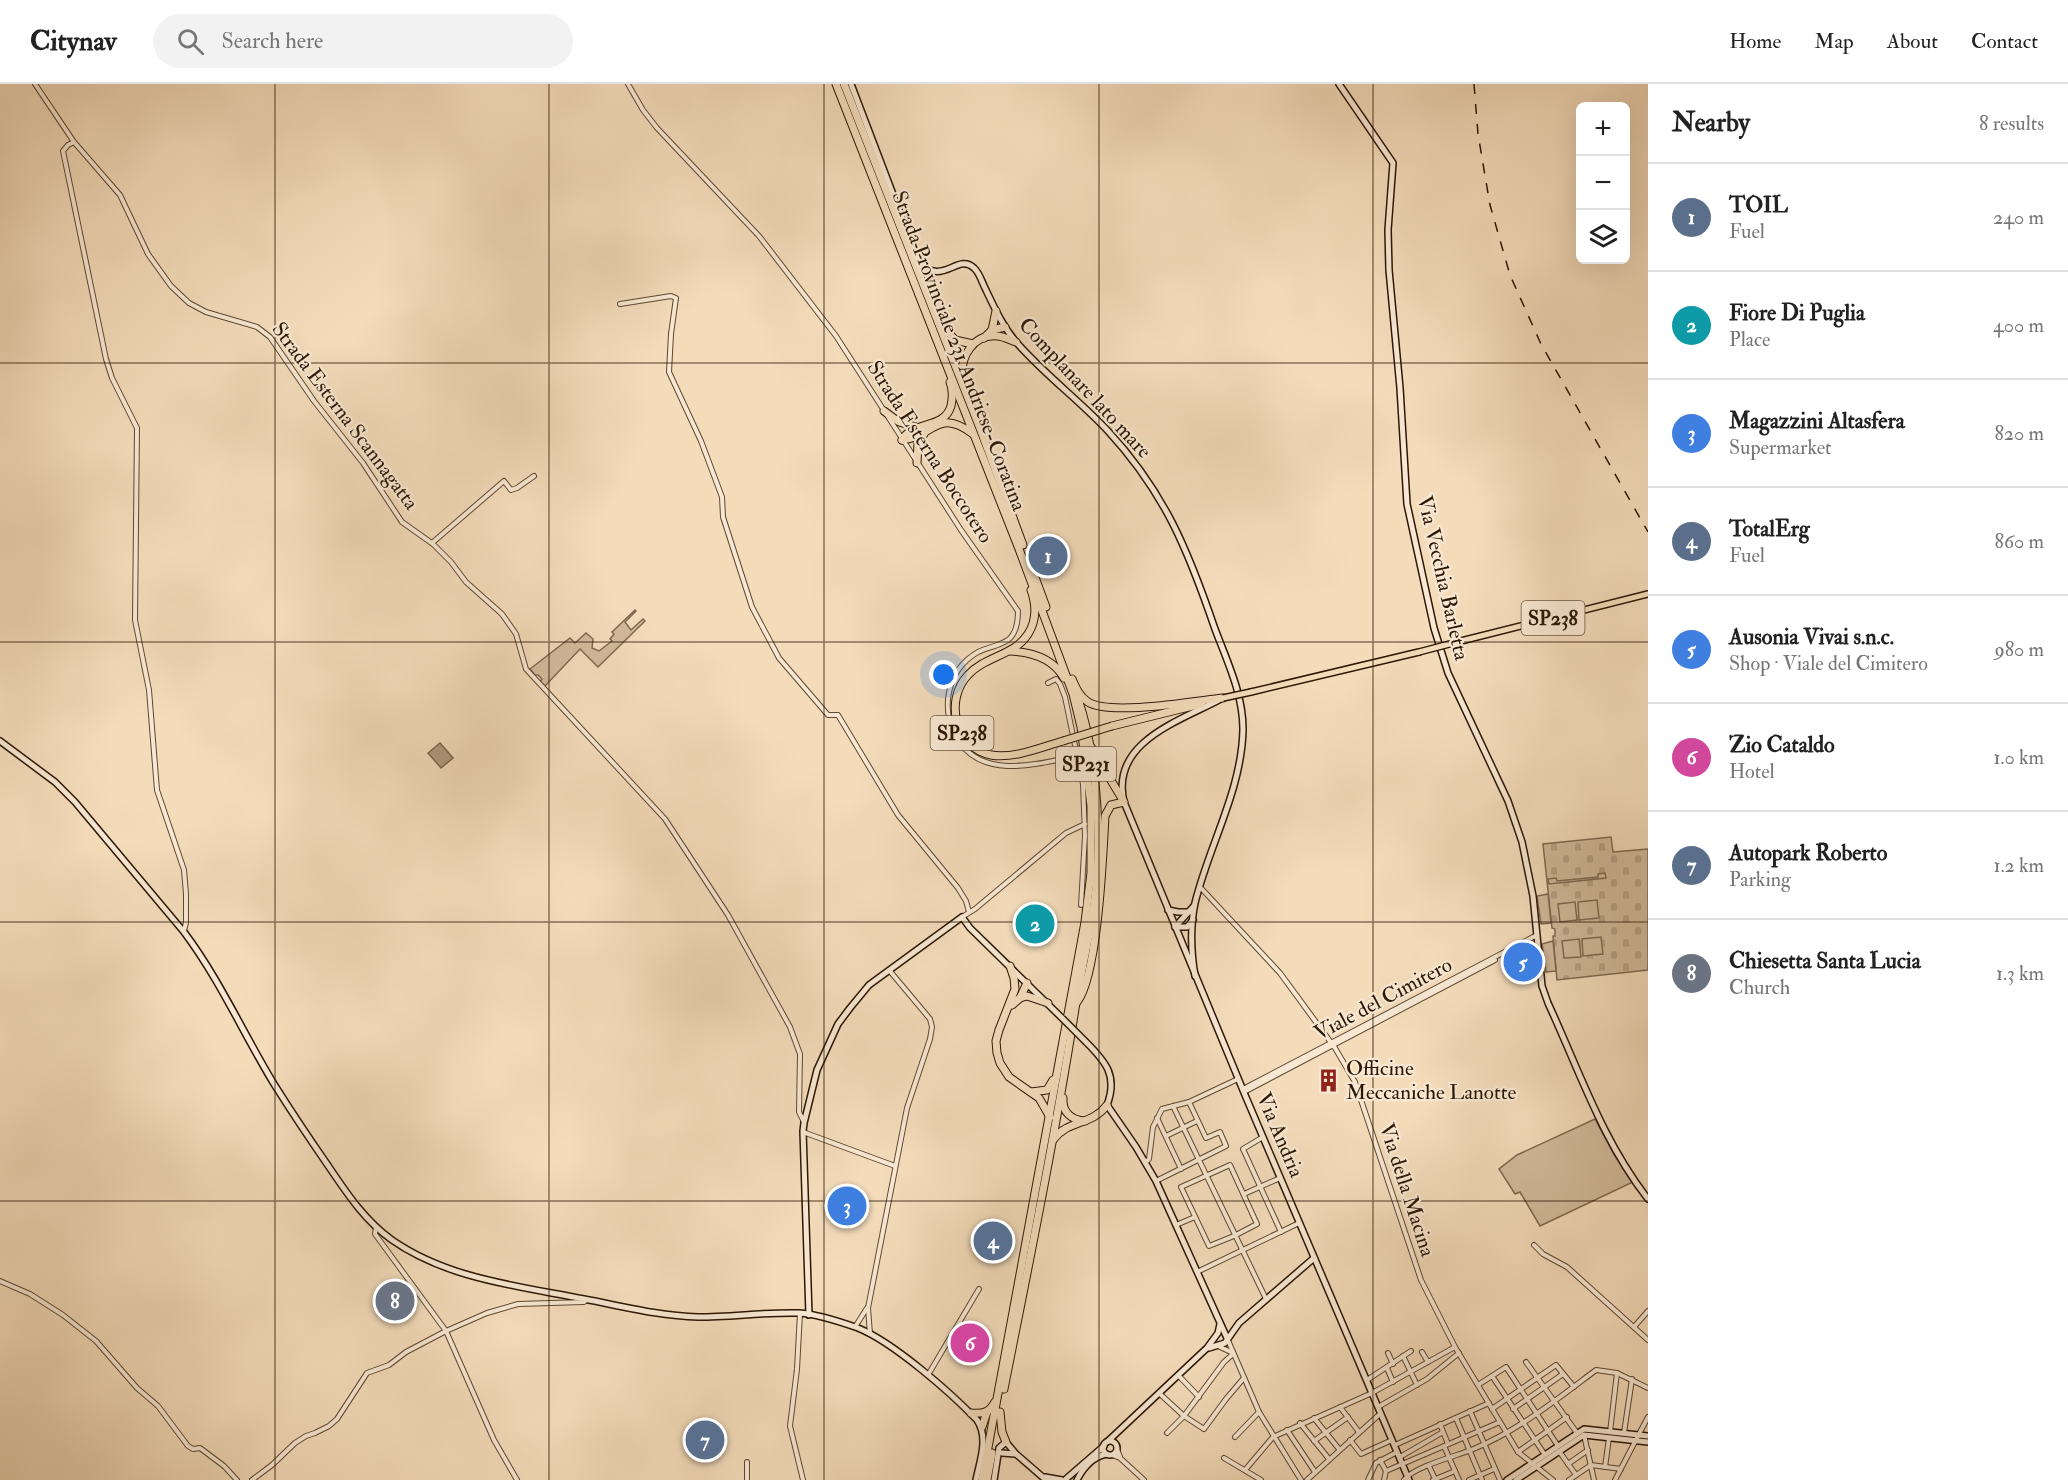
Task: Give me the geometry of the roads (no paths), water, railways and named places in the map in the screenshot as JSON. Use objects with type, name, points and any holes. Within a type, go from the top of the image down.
[{"type":"highway","name":"Strada Provinciale 231 Andriese-Coratina","points":[[836,84],[945,359],[1040,587],[1083,715],[1095,800],[1097,868],[1094,909],[1063,1066],[1050,1117],[982,1480]]},
{"type":"highway","name":"Strada Provinciale 231 Andriese-Coratina","points":[[844,84],[928,297],[1011,529],[1068,678],[1080,721],[1088,776],[1091,873],[1085,922],[1052,1143],[987,1480]]},
{"type":"highway","points":[[928,297],[933,301],[944,329],[955,339],[973,344]]},
{"type":"highway","points":[[992,330],[996,311]]},
{"type":"highway","points":[[978,434],[964,385],[962,371],[964,359],[973,344],[992,330],[1005,327]]},
{"type":"highway","points":[[997,336],[1005,327]]},
{"type":"highway","points":[[984,338],[997,336],[1016,342]]},
{"type":"highway","points":[[902,440],[905,434],[916,427],[938,422],[949,411],[953,394],[945,371],[945,359]]},
{"type":"highway","points":[[884,411],[899,422],[916,427]]},
{"type":"highway","points":[[902,440],[914,438],[942,423],[959,425],[978,434]]},
{"type":"highway","points":[[917,463],[918,443],[927,430]]},
{"type":"highway","points":[[1010,651],[1022,642],[1029,632],[1035,609],[1032,593],[1016,552],[1011,529]]},
{"type":"highway","points":[[1010,651],[1032,654],[1055,666],[1065,680],[1075,716],[1080,721]]},
{"type":"highway","name":"SP238","points":[[1010,651],[985,662],[964,680],[956,696],[955,705],[960,731],[979,751],[993,755],[1016,753],[1224,698]]},
{"type":"highway","points":[[1068,668],[1082,698],[1105,707],[1224,698]]},
{"type":"highway","points":[[1076,1004],[1086,986],[1098,912],[1106,816],[1108,808],[1124,802],[1088,743]]},
{"type":"highway","points":[[1010,966],[1015,989],[1010,1007],[999,1030],[996,1041],[997,1053],[1000,1064],[1009,1077],[1043,1103],[1050,1117]]},
{"type":"highway","points":[[1015,989],[1027,982]]},
{"type":"highway","points":[[1010,1007],[1020,998],[1027,982]]},
{"type":"highway","points":[[1020,998],[1027,996],[1048,1003]]},
{"type":"highway","points":[[1031,1092],[1047,1090],[1063,1066],[1068,1068],[1063,1106],[1069,1115],[1085,1121]]},
{"type":"highway","points":[[1052,1143],[1064,1128],[1096,1117],[1107,1105]]},
{"type":"highway","points":[[982,1427],[987,1412],[998,1398]]},
{"type":"highway","points":[[971,1413],[987,1412]]},
{"type":"highway","points":[[1000,1412],[1002,1432],[1006,1442]]},
{"type":"main road","name":"SP238","points":[[1224,698],[1648,594]]},
{"type":"street","name":"Strada Esterna Scannagatta","points":[[35,84],[74,142],[120,195],[148,254],[171,286],[189,303],[206,312],[257,327],[270,336],[402,522],[432,543],[451,562],[466,582],[502,614],[516,634],[526,669],[665,819],[728,915],[790,1027],[800,1054],[799,1112],[804,1123]]},
{"type":"street","name":"Strada Esterna Boccotero","points":[[628,84],[657,128],[759,236],[836,336],[961,530],[1018,611],[1015,632],[1008,640],[977,653],[956,674],[949,690],[947,704],[949,723],[954,735],[963,747],[978,758],[993,764],[1018,766],[1077,756]]},
{"type":"street","name":"Complanare lato mare","points":[[850,84],[918,260],[926,269],[934,273],[956,266],[968,265],[975,268],[996,311],[1016,342],[1128,454],[1158,495],[1182,538],[1235,684],[1242,718],[1239,765],[1195,904]]},
{"type":"street","name":"Via Vecchia Barletta","points":[[1338,84],[1394,163],[1388,230],[1389,270],[1400,388],[1407,504],[1434,628],[1448,673],[1508,801],[1522,842],[1533,896],[1542,986],[1548,1003],[1592,1107],[1618,1156],[1648,1199]]},
{"type":"street","points":[[74,142],[63,151],[106,359],[112,378],[137,428],[135,620],[149,690],[157,790],[184,870],[186,922],[184,932]]},
{"type":"street","points":[[620,304],[671,296],[676,298],[669,372],[701,441],[722,497],[723,517],[752,607],[779,658],[828,715],[838,716],[898,815],[958,888],[966,901],[969,912]]},
{"type":"street","points":[[432,543],[504,481],[512,490],[534,476]]},
{"type":"street","points":[[1048,682],[1056,679],[1065,697],[1083,784],[1085,868],[1082,905]]},
{"type":"street","name":"Via Andria","points":[[1224,698],[1157,732],[1141,744],[1125,765],[1120,787],[1124,802],[1195,976],[1407,1479]]},
{"type":"street","points":[[0,741],[55,782],[75,802],[184,932],[201,954],[273,1083],[351,1198],[376,1227],[413,1253],[442,1267],[478,1277],[676,1315],[698,1317],[800,1313],[855,1327],[889,1346],[971,1413],[982,1427],[984,1437],[976,1480]]},
{"type":"street","points":[[809,1315],[803,1131],[818,1070],[838,1024],[869,985],[975,909],[1066,833],[1085,824]]},
{"type":"street","name":"Via della Macina","points":[[1200,887],[1280,973],[1333,1045],[1355,1082],[1421,1280],[1455,1347],[1518,1452],[1553,1480]]},
{"type":"street","points":[[1175,927],[1195,904]]},
{"type":"street","points":[[1195,904],[1191,953],[1195,976]]},
{"type":"street","points":[[1168,910],[1189,912]]},
{"type":"street","points":[[962,917],[970,928],[1027,982],[1101,1058],[1110,1075],[1110,1095],[1107,1105],[1156,1181],[1258,1412],[1301,1480]]},
{"type":"street","points":[[1175,927],[1187,927],[1193,920]]},
{"type":"street","name":"Viale del Cimitero","points":[[1243,1091],[1537,936]]},
{"type":"street","points":[[870,1334],[868,1308],[895,1166],[907,1108],[925,1056],[932,1027],[930,1019],[888,970]]},
{"type":"street","points":[[1145,1163],[1149,1159],[1151,1140],[1162,1109],[1189,1102],[1239,1079]]},
{"type":"street","points":[[1156,1181],[1226,1146],[1220,1132],[1206,1138],[1189,1102]]},
{"type":"street","points":[[1173,1106],[1266,1299]]},
{"type":"street","points":[[1157,1118],[1181,1169]]},
{"type":"street","points":[[1166,1136],[1197,1121]]},
{"type":"street","points":[[803,1131],[895,1166]]},
{"type":"street","points":[[1263,1137],[1243,1149],[1281,1232]]},
{"type":"street","points":[[1230,1165],[1257,1224],[1209,1246],[1181,1187],[1206,1176],[1230,1165]]},
{"type":"street","points":[[1244,1194],[1280,1178]]},
{"type":"street","points":[[1176,1225],[1195,1217]]},
{"type":"street","points":[[1197,1272],[1299,1223]]},
{"type":"street","points":[[376,1227],[375,1234],[446,1330],[494,1440],[517,1480]]},
{"type":"street","points":[[1534,1245],[1544,1254],[1567,1267],[1648,1340]]},
{"type":"street","points":[[1041,1475],[1065,1480],[1123,1430],[1208,1348],[1227,1338],[1239,1323],[1314,1258]]},
{"type":"street","points":[[0,1281],[30,1294],[63,1314],[96,1341],[129,1379],[158,1406],[188,1446],[193,1449],[200,1448],[224,1466],[237,1480]]},
{"type":"street","points":[[927,1375],[979,1289]]},
{"type":"street","points":[[252,1480],[295,1443],[338,1419],[367,1373],[389,1365],[406,1352],[446,1330],[487,1313],[518,1304],[584,1302],[586,1299]]},
{"type":"street","points":[[855,1327],[868,1308]]},
{"type":"street","points":[[1634,1328],[1648,1311]]},
{"type":"street","points":[[800,1313],[797,1370],[790,1426],[803,1480]]},
{"type":"street","points":[[1215,1343],[1220,1323]]},
{"type":"street","points":[[1215,1343],[1233,1353]]},
{"type":"street","points":[[1245,1470],[1273,1437],[1300,1423],[1372,1393],[1455,1347]]},
{"type":"street","points":[[1366,1380],[1411,1351]]},
{"type":"street","points":[[1422,1352],[1428,1362]]},
{"type":"street","points":[[1167,1433],[1184,1416],[1233,1353]]},
{"type":"street","points":[[1388,1353],[1393,1364]]},
{"type":"street","points":[[1378,1407],[1417,1385],[1459,1353]]},
{"type":"street","points":[[1403,1356],[1417,1385]]},
{"type":"street","points":[[1526,1362],[1577,1433]]},
{"type":"street","points":[[1492,1409],[1556,1365],[1574,1387]]},
{"type":"street","points":[[1387,1368],[1393,1382]]},
{"type":"street","points":[[1478,1385],[1506,1368],[1576,1475]]},
{"type":"street","points":[[1407,1479],[1429,1466],[1507,1434],[1596,1370],[1617,1373],[1648,1388]]},
{"type":"street","points":[[1605,1467],[1617,1373]]},
{"type":"street","points":[[1513,1409],[1563,1374]]},
{"type":"street","points":[[1178,1375],[1199,1397]]},
{"type":"street","points":[[1492,1376],[1545,1455]]},
{"type":"street","points":[[1160,1394],[1184,1416],[1204,1430],[1226,1399],[1244,1379]]},
{"type":"street","points":[[1624,1433],[1632,1379]]},
{"type":"street","points":[[1368,1480],[1376,1463],[1380,1460],[1440,1424],[1489,1403]]},
{"type":"street","points":[[1340,1407],[1359,1432]]},
{"type":"street","points":[[1470,1411],[1500,1480]]},
{"type":"street","points":[[1235,1437],[1258,1412]]},
{"type":"street","points":[[1307,1480],[1381,1413]]},
{"type":"street","points":[[1314,1441],[1348,1417]]},
{"type":"street","points":[[1518,1452],[1567,1417]]},
{"type":"street","points":[[1615,1480],[1648,1417]]},
{"type":"street","points":[[1314,1418],[1340,1449]]},
{"type":"street","points":[[1456,1418],[1481,1478]]},
{"type":"street","points":[[1350,1440],[1361,1454],[1397,1451],[1446,1445],[1500,1422]]},
{"type":"street","points":[[1300,1423],[1329,1459]]},
{"type":"street","points":[[1440,1424],[1449,1458],[1459,1480]]},
{"type":"street","points":[[1077,1480],[1095,1458],[1109,1454],[1116,1446],[1123,1430]]},
{"type":"street","points":[[1287,1430],[1315,1472]]},
{"type":"street","points":[[1384,1480],[1386,1471],[1397,1451],[1443,1432]]},
{"type":"street","points":[[1507,1480],[1584,1432]]},
{"type":"street","points":[[1584,1432],[1594,1480]]},
{"type":"street","points":[[1516,1480],[1545,1455],[1558,1449],[1577,1433],[1638,1438],[1648,1436]]},
{"type":"street","points":[[1609,1435],[1624,1433],[1648,1442]]},
{"type":"street","points":[[997,1462],[1006,1442]]},
{"type":"street","points":[[1006,1442],[1016,1454],[1046,1480]]},
{"type":"street","points":[[994,1480],[999,1448],[1006,1442]]},
{"type":"street","points":[[1105,1444],[1116,1446]]},
{"type":"street","points":[[1105,1444],[1109,1454],[1120,1458],[1144,1480]]},
{"type":"street","points":[[1116,1446],[1120,1458]]},
{"type":"street","points":[[1568,1464],[1587,1450]]},
{"type":"street","points":[[1002,1453],[1016,1454]]},
{"type":"street","points":[[1224,1458],[1261,1480]]},
{"type":"street","points":[[1380,1460],[1386,1471]]},
{"type":"street","points":[[747,1462],[747,1480]]},
{"type":"street","points":[[1429,1466],[1434,1480],[1455,1471]]},
{"type":"street","points":[[1569,1480],[1591,1466],[1621,1469]]},
{"type":"street","points":[[1469,1480],[1481,1478],[1494,1469]]},
{"type":"railway","points":[[1474,84],[1478,134],[1490,205],[1510,275],[1541,344],[1648,532]]},
{"type":"place","name":"TOIL","points":[[1048,556]]},
{"type":"place","name":"Fiore Di Puglia","points":[[1035,924]]},
{"type":"place","name":"Ausonia Vivai s.n.c.","points":[[1523,962]]},
{"type":"place","name":"Officine Meccaniche Lanotte","points":[[1328,1080]]},
{"type":"place","name":"Magazzini Altasfera","points":[[847,1206]]},
{"type":"place","name":"TotalErg","points":[[993,1241]]},
{"type":"place","name":"Chiesetta Santa Lucia","points":[[395,1301]]},
{"type":"place","name":"Zio Cataldo","points":[[970,1343]]},
{"type":"place","name":"Autopark Roberto","points":[[705,1440]]}]
